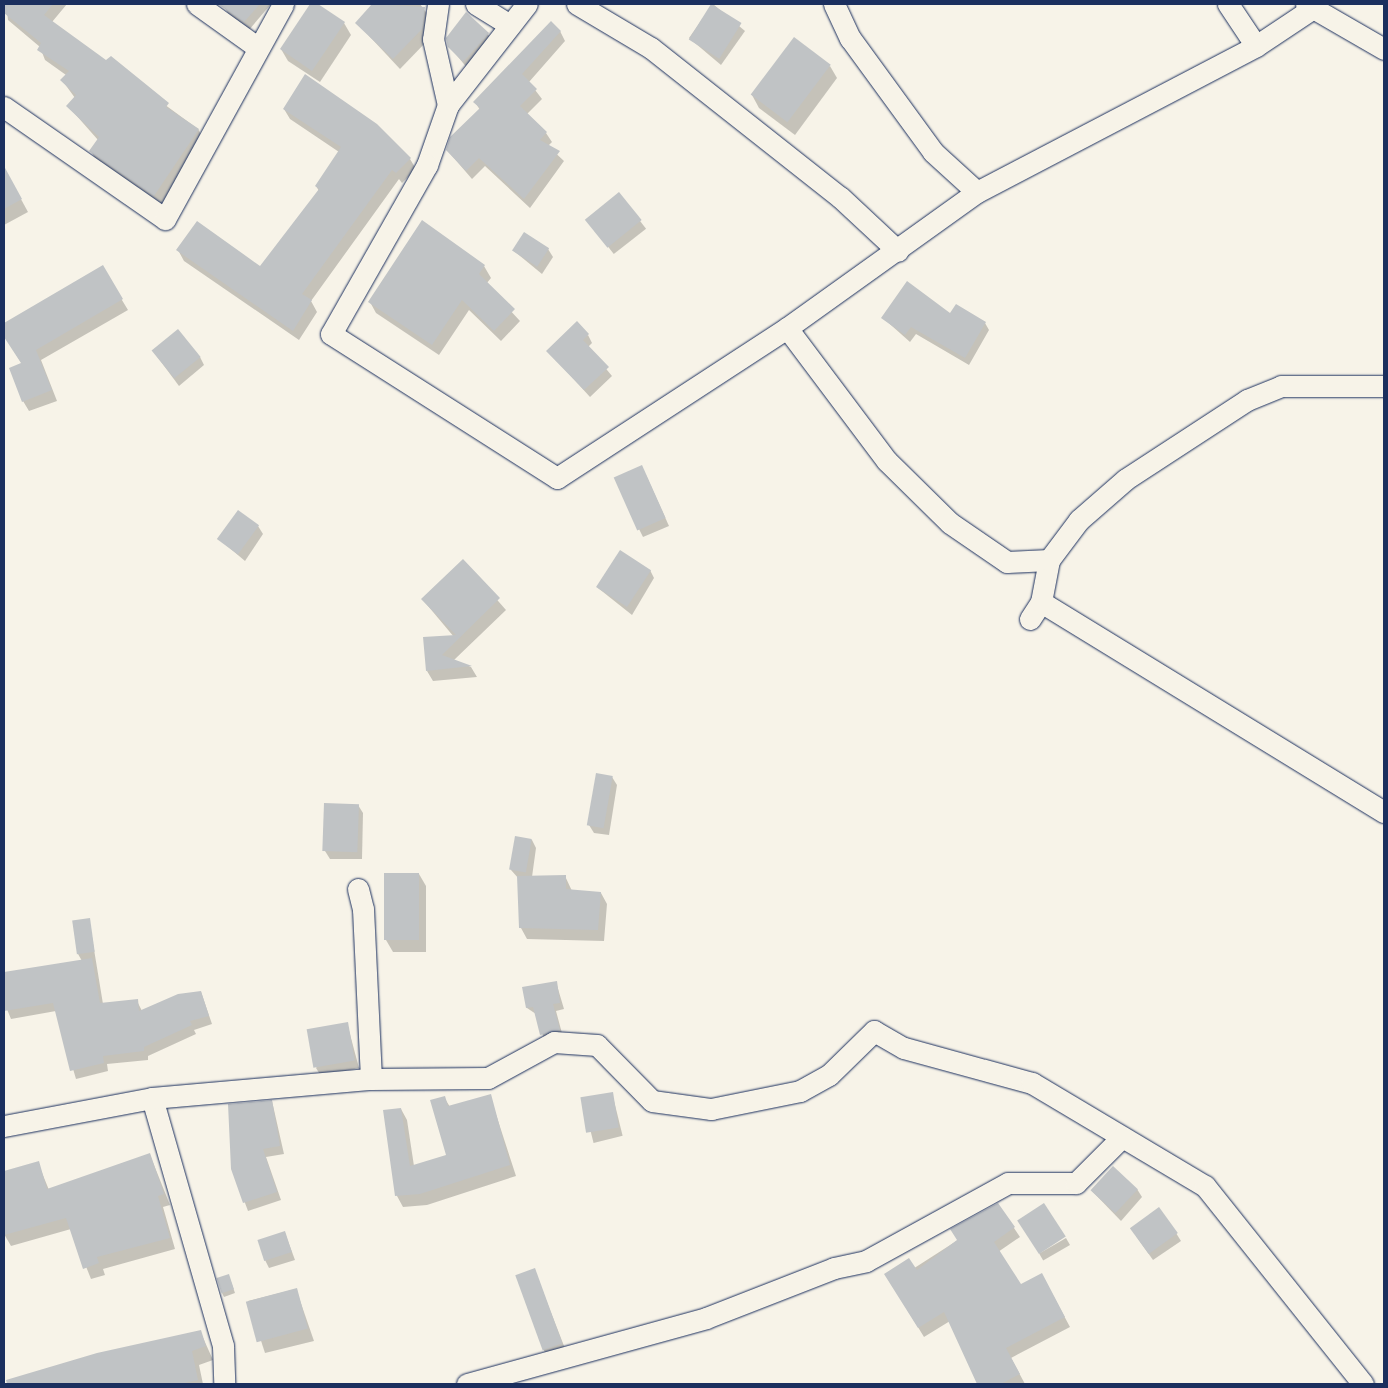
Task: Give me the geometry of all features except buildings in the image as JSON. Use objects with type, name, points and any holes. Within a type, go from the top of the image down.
[{"type":"street","points":[[197,4],[258,46]]},
{"type":"street","points":[[4,107],[165,218],[258,46],[283,4]]},
{"type":"street","points":[[438,4],[433,39],[448,105]]},
{"type":"street","points":[[476,4],[510,25]]},
{"type":"street","points":[[527,4],[448,105],[427,165],[331,334],[556,478],[787,328],[977,192],[1256,46],[1308,7],[1384,48]]},
{"type":"street","points":[[578,4],[651,48],[840,197],[898,250]]},
{"type":"street","points":[[834,4],[850,38],[933,152],[977,192]]},
{"type":"street","points":[[1228,4],[1256,46]]},
{"type":"street","points":[[787,328],[888,461],[950,523],[1007,562],[1048,560]]},
{"type":"street","points":[[1384,386],[1281,386],[1247,400],[1126,479],[1079,520],[1048,560],[1035,610],[1384,812]]},
{"type":"street","points":[[358,889],[363,909],[371,1080]]},
{"type":"street","points":[[4,1126],[152,1098],[371,1080],[488,1078],[554,1042],[596,1045],[652,1101],[711,1109],[800,1090],[829,1075],[874,1031],[904,1048],[1032,1083],[1205,1186],[1363,1384]]},
{"type":"street","points":[[152,1098],[223,1346],[224,1384]]},
{"type":"street","points":[[467,1384],[706,1318],[834,1268],[866,1261],[1008,1183],[1076,1183],[1122,1137]]}]
